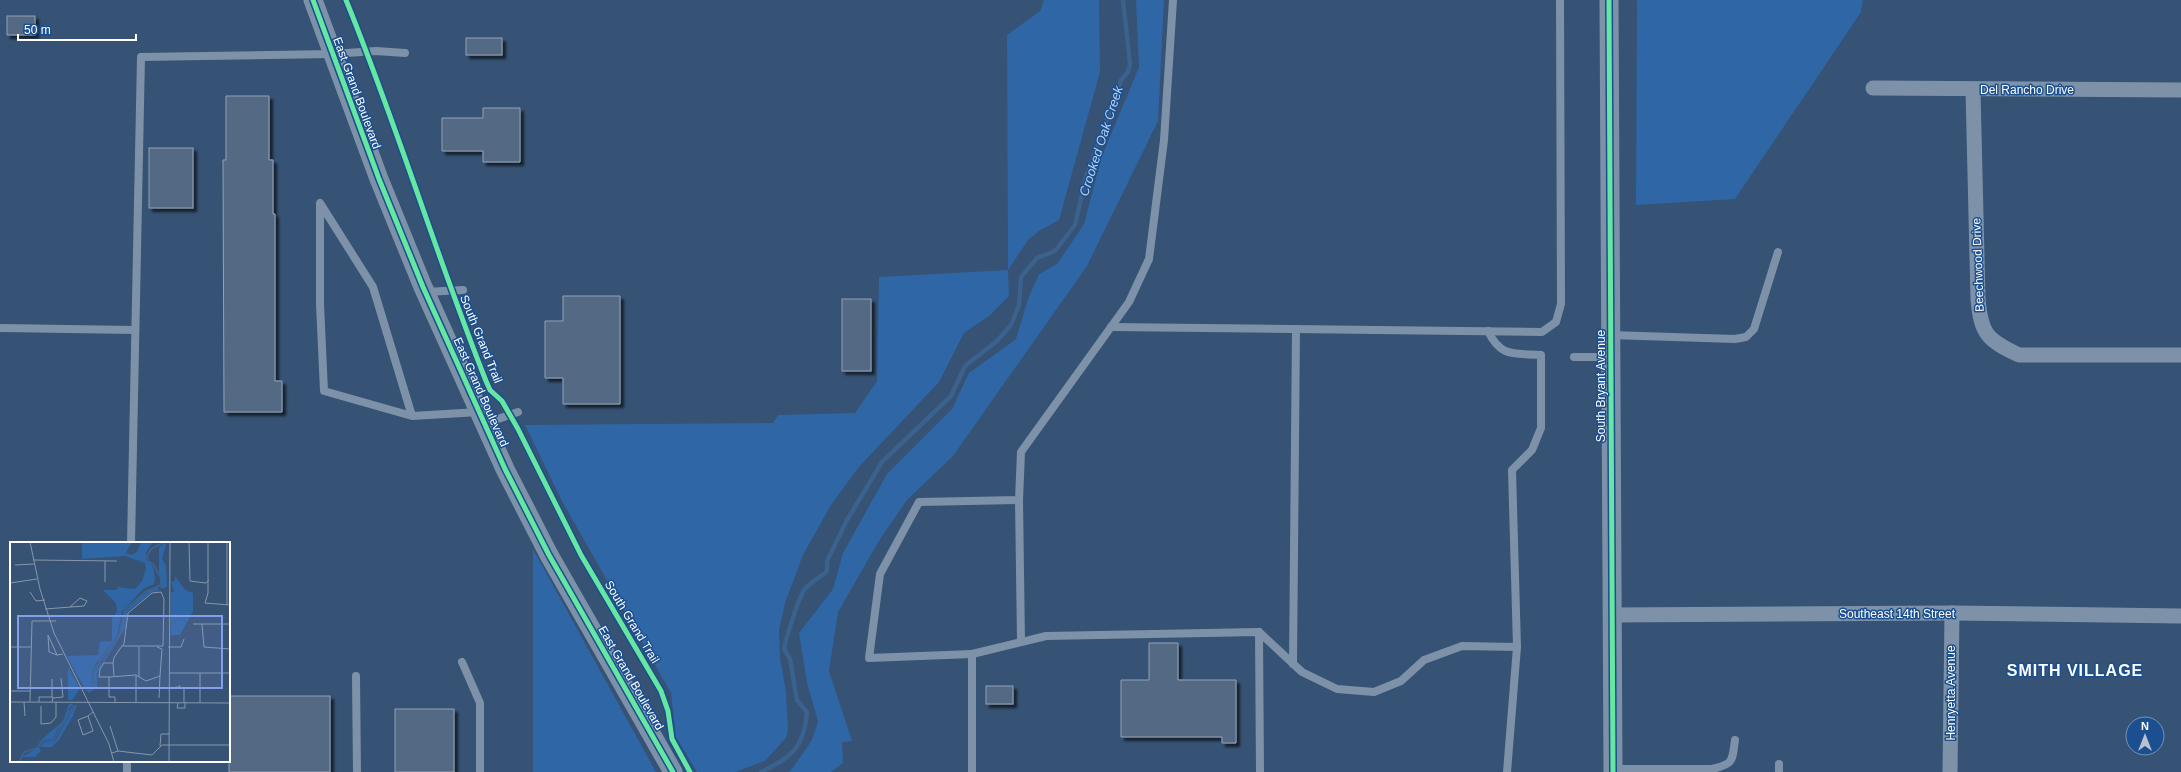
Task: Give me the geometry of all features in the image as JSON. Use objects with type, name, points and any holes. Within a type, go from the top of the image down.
[{"type":"street","name":"East Grand Boulevard","points":[[313,0],[379,179],[425,292],[482,418],[549,555],[673,772]]},
{"type":"street","name":"South Bryant Avenue","points":[[1609,0],[1613,770]]},
{"type":"street","name":"Del Rancho Drive","points":[[1873,88],[1973,90],[2181,90]]},
{"type":"street","name":"Beechwood Drive","points":[[1973,90],[1978,299],[1980,322],[1987,335],[2004,348],[2019,355],[2181,355]]},
{"type":"street","name":"Southeast 14th Street","points":[[1612,614],[2181,616]]},
{"type":"street","name":"Henryetta Avenue","points":[[1950,772],[1952,614]]},
{"type":"lane","points":[[1021,642],[1019,500],[1021,452],[1129,302],[1149,259],[1164,140],[1173,0]]},
{"type":"lane","points":[[1111,327],[1542,332],[1556,322],[1561,304],[1560,0]]},
{"type":"lane","points":[[131,542],[141,57],[332,54],[376,51],[405,54]]},
{"type":"lane","points":[[412,416],[373,287],[320,203],[320,304],[324,391],[412,416],[482,418],[518,412]]},
{"type":"lane","points":[[1610,335],[1735,339],[1746,337],[1754,329],[1778,252]]},
{"type":"lane","points":[[425,292],[463,290]]},
{"type":"lane","points":[[0,328],[135,330]]},
{"type":"lane","points":[[1293,664],[1296,329]]},
{"type":"lane","points":[[1488,331],[1493,342],[1504,352],[1540,355],[1541,428],[1532,450],[1512,470],[1517,647],[1507,772]]},
{"type":"lane","points":[[1574,357],[1611,357]]},
{"type":"lane","points":[[1019,500],[919,502],[880,574],[869,658],[972,654],[1046,636],[1259,632],[1302,672],[1337,689],[1374,692],[1401,681],[1424,660],[1462,646],[1517,647]]},
{"type":"lane","points":[[1259,632],[1260,772]]},
{"type":"lane","points":[[972,654],[972,772]]},
{"type":"lane","points":[[462,662],[480,703],[480,772]]},
{"type":"lane","points":[[356,676],[357,772]]},
{"type":"lane","points":[[1613,770],[1712,769],[1727,766],[1732,761],[1735,740]]},
{"type":"shaded area","points":[[1044,0],[1099,0],[1100,72],[1059,220],[1039,231],[1028,240],[1008,270],[1007,35],[1040,11]]},
{"type":"shaded area","points":[[1136,0],[1164,0],[1158,121],[1087,266],[953,456],[907,500],[880,539],[838,612],[829,671],[852,741],[842,742],[843,763],[831,772],[788,772],[792,769],[812,740],[818,721],[807,683],[799,633],[833,589],[843,553],[887,474],[952,409],[969,373],[1016,339],[1028,299],[1039,274],[1057,264],[1084,224],[1102,156],[1139,67]]},
{"type":"shaded area","points":[[1637,0],[1863,0],[1861,12],[1735,199],[1636,205]]},
{"type":"shaded area","points":[[1008,270],[1009,296],[989,316],[964,333],[939,382],[858,468],[831,505],[803,555],[785,603],[779,631],[780,658],[786,692],[788,730],[786,738],[765,761],[735,772],[697,772],[676,737],[671,693],[563,503],[525,425],[773,423],[778,415],[855,413],[877,381],[879,277]]},
{"type":"shaded area","points":[[533,549],[656,772],[533,772]]},
{"type":"building","points":[[7,16],[35,16],[35,35],[7,35]]},
{"type":"building","points":[[466,38],[502,38],[502,55],[466,55]]},
{"type":"building","points":[[226,96],[269,96],[269,160],[273,160],[273,214],[275,214],[275,381],[282,381],[282,412],[224,412],[223,160],[226,160]]},
{"type":"building","points":[[483,108],[520,108],[520,162],[483,162],[483,151],[442,151],[442,118],[483,118]]},
{"type":"building","points":[[149,148],[193,148],[193,208],[149,208]]},
{"type":"building","points":[[563,296],[620,296],[620,404],[563,404],[563,378],[545,378],[545,321],[563,321]]},
{"type":"building","points":[[842,299],[871,299],[871,371],[842,371]]},
{"type":"building","points":[[1149,643],[1178,643],[1178,680],[1236,680],[1236,743],[1222,743],[1222,737],[1121,737],[1121,680],[1149,680]]},
{"type":"building","points":[[986,686],[1013,686],[1013,704],[986,704]]},
{"type":"building","points":[[230,696],[330,696],[330,772],[229,772]]},
{"type":"building","points":[[395,709],[454,709],[454,772],[395,772]]},
{"type":"waterway","name":"Crooked Oak Creek","points":[[761,772],[788,756],[794,750],[803,735],[807,712],[797,700],[790,659],[784,649],[802,593],[809,585],[827,571],[827,561],[847,520],[882,462],[951,396],[965,366],[997,341],[1011,325],[1019,305],[1021,277],[1037,258],[1055,251],[1075,225],[1086,177],[1121,80],[1128,72],[1130,64],[1123,0]]},
{"type":"cycle path","points":[[313,0],[379,179],[423,287],[505,469],[549,555],[673,772]]},
{"type":"cycle path","name":"South Grand Trail","points":[[346,0],[365,47],[450,286],[490,390],[502,401],[518,429],[581,555],[661,691],[668,711],[672,739],[690,772]]},
{"type":"cycle path","points":[[1609,0],[1613,772]]},
{"type":"district","name":"SMITH VILLAGE","points":[[2075,670]]}]
